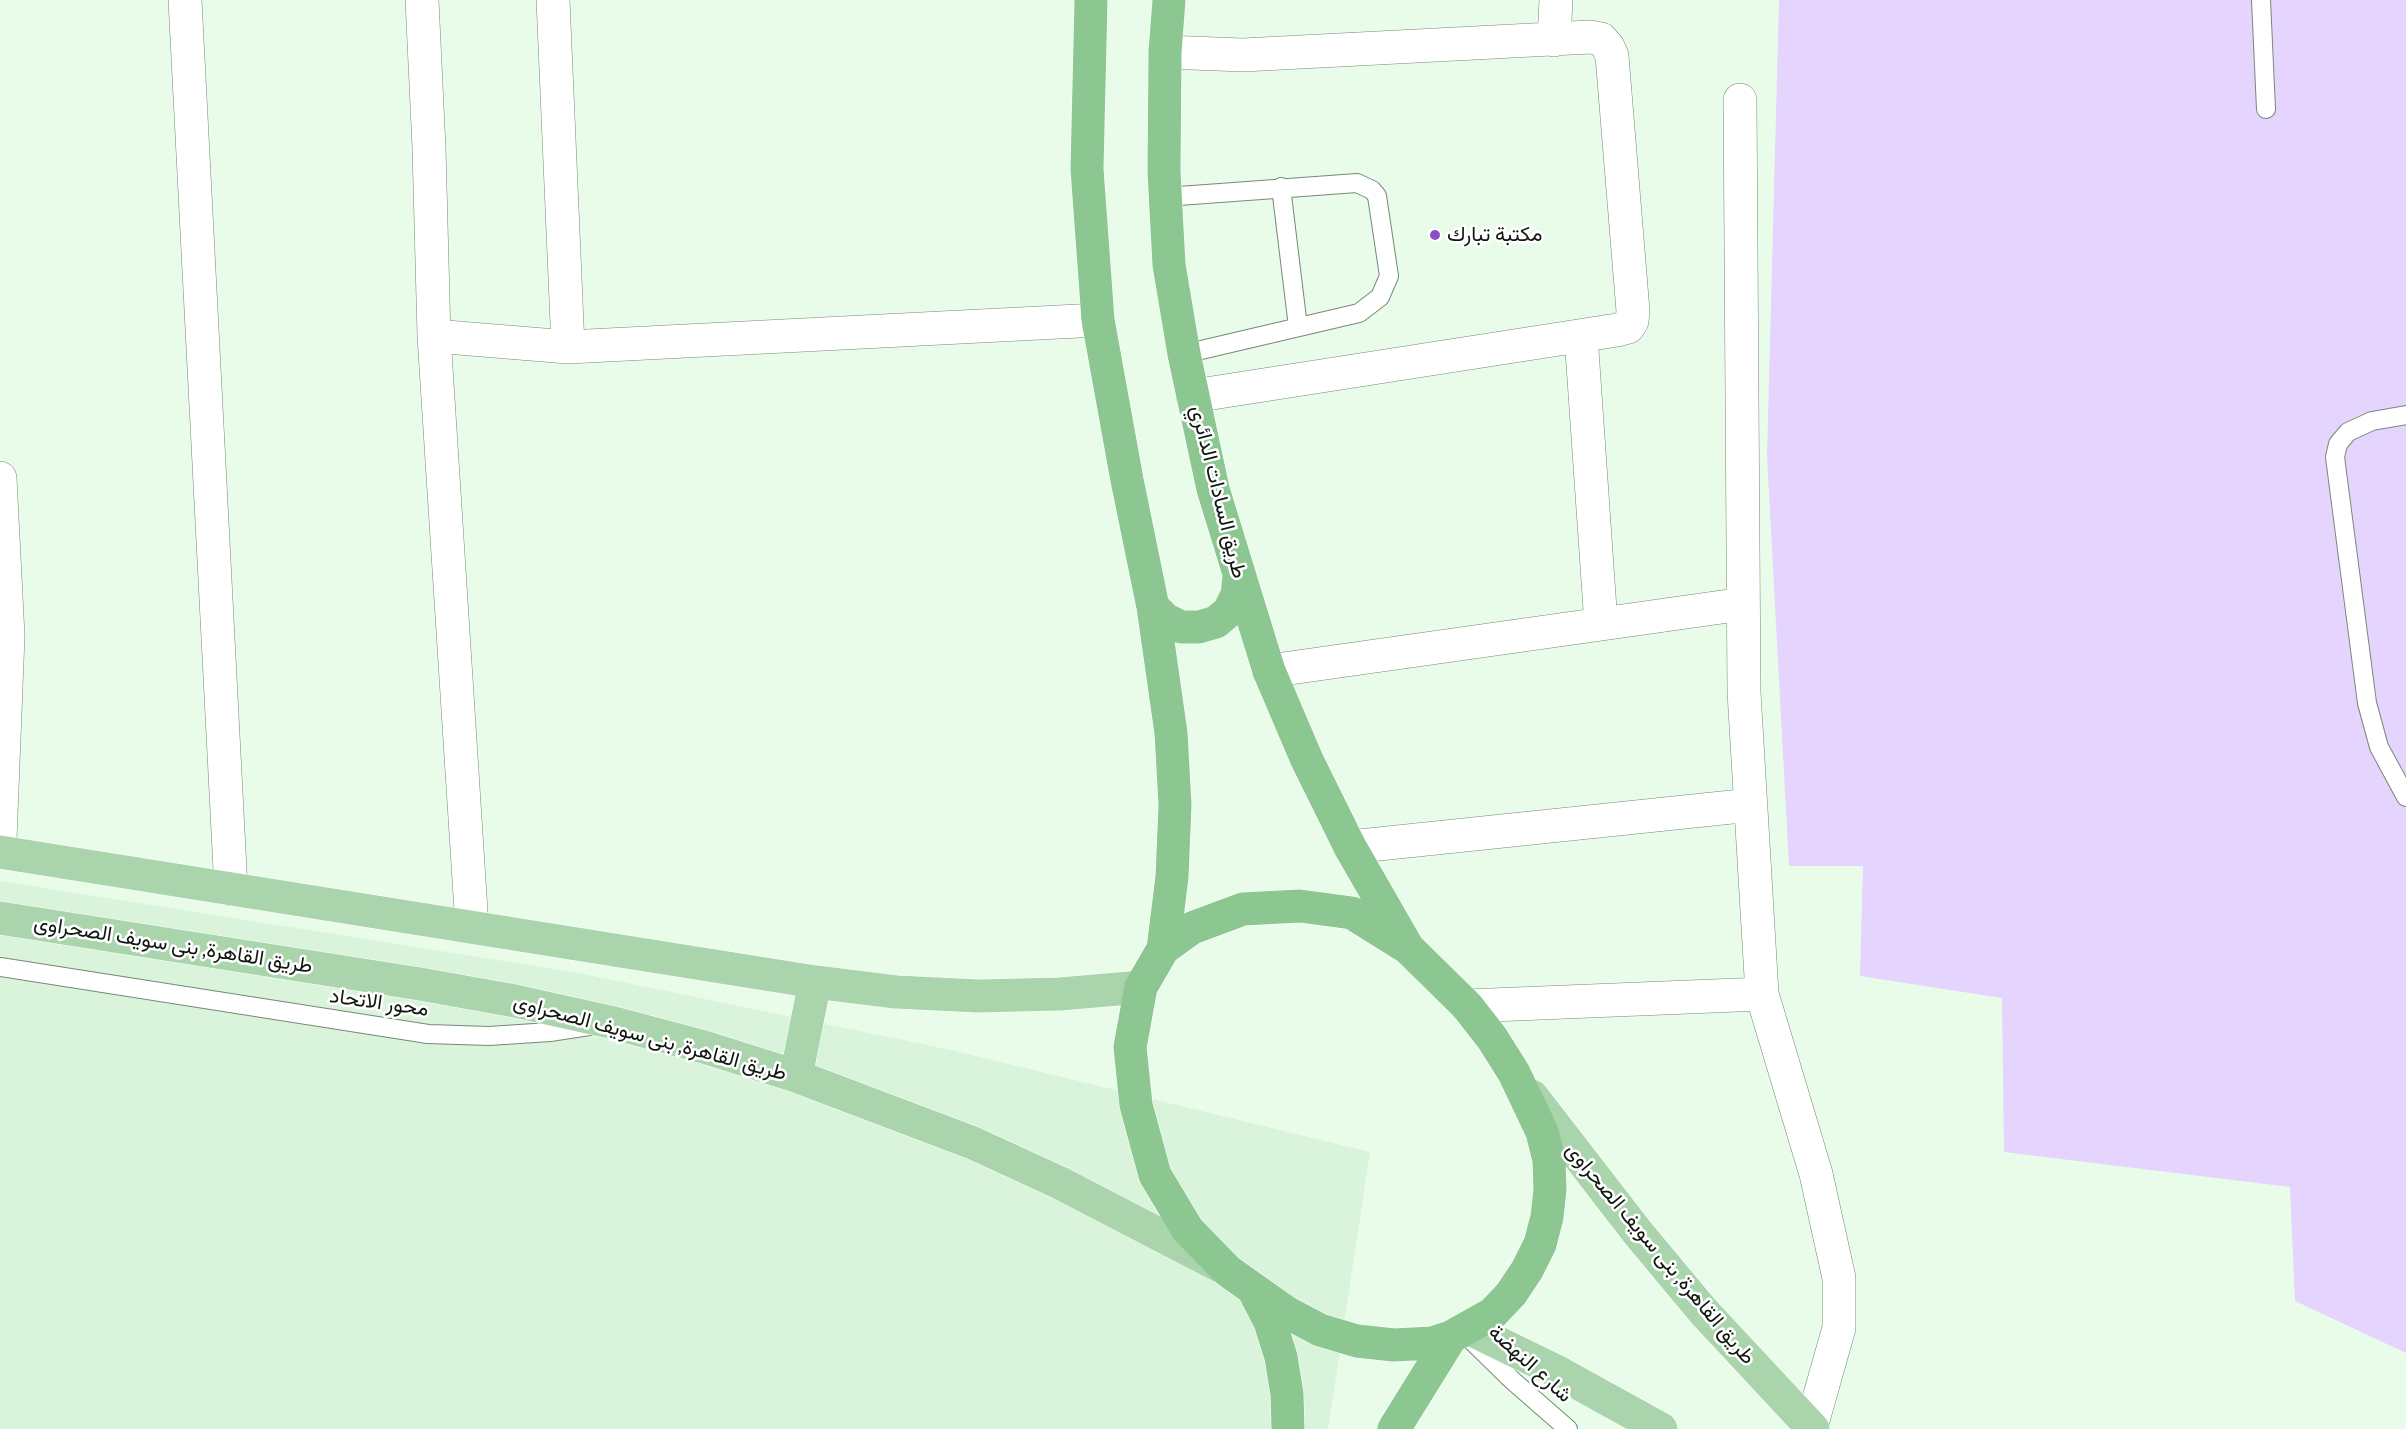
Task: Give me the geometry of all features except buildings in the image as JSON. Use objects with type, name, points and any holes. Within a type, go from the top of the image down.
[{"type":"highway","points":[[1091,0],[1087,169],[1098,320],[1126,480],[1153,607],[1171,733],[1175,805],[1172,877],[1163,949],[1141,987],[1130,1047],[1136,1105],[1155,1175],[1188,1230],[1228,1271],[1254,1291],[1320,1330],[1357,1341],[1394,1345],[1432,1342],[1460,1332],[1492,1314],[1511,1294],[1540,1244],[1547,1217],[1550,1189],[1542,1132],[1514,1072],[1492,1038],[1467,1006],[1408,948],[1352,913],[1300,906],[1243,909],[1192,928],[1163,949]]},
{"type":"highway","name":"طريق السادات الدائري","points":[[1169,0],[1165,52],[1165,196],[1169,265],[1184,354],[1213,489],[1269,671],[1307,760],[1350,847],[1408,948]]},
{"type":"highway","points":[[1153,607],[1165,619],[1181,627],[1199,627],[1216,622],[1233,603],[1237,595],[1239,577]]},
{"type":"highway","points":[[1254,1291],[1270,1322],[1281,1357],[1287,1394],[1288,1429]]},
{"type":"highway","points":[[1394,1429],[1460,1332]]},
{"type":"main road","points":[[0,852],[815,982],[896,992],[978,996],[1060,994],[1141,987]]},
{"type":"main road","name":"طريق القاهرة, بنى سويف الصحراوى","points":[[0,918],[515,1001],[610,1022],[704,1047],[796,1076],[973,1143],[1123,1214],[1228,1271]]},
{"type":"main road","points":[[796,1076],[815,982]]},
{"type":"main road","name":"طريق القاهرة, بنى سويف الصحراوى","points":[[1514,1072],[1638,1233],[1711,1319],[1812,1428]]},
{"type":"main road","points":[[1460,1332],[1556,1371],[1661,1429]]},
{"type":"street","points":[[185,0],[231,889]]},
{"type":"street","points":[[422,0],[434,336],[472,927]]},
{"type":"street","points":[[553,0],[568,347]]},
{"type":"street","points":[[1554,40],[1556,0]]},
{"type":"street","points":[[1165,52],[1244,55],[1590,37],[1601,39],[1612,56],[1633,311],[1632,321],[1628,327],[1617,330],[1193,396]]},
{"type":"street","points":[[1740,100],[1744,692],[1762,994],[1816,1174],[1839,1278],[1839,1328],[1812,1428]]},
{"type":"street","points":[[434,336],[568,347],[1098,320]]},
{"type":"street","points":[[1581,336],[1601,624]]},
{"type":"street","points":[[0,478],[8,636],[0,840]]},
{"type":"street","points":[[1269,671],[1743,604]]},
{"type":"street","points":[[1350,847],[1751,806]]},
{"type":"street","points":[[1467,1006],[1762,994]]},
{"type":"lane","points":[[2261,0],[2266,110]]},
{"type":"lane","points":[[1165,196],[1357,183],[1372,190],[1377,196],[1389,276],[1380,297],[1359,313],[1184,354]]},
{"type":"lane","points":[[1281,187],[1298,327]]},
{"type":"lane","points":[[2406,415],[2372,422],[2348,432],[2338,444],[2335,457],[2367,704],[2379,747],[2406,797]]},
{"type":"lane","name":"محور الاتحاد","points":[[0,967],[428,1034],[509,1035],[550,1032],[610,1022]]},
{"type":"lane","name":"شارع النهضة","points":[[1460,1332],[1568,1429]]},
{"type":"shaded area","points":[[1779,0],[2406,0],[2406,1353],[2295,1301],[2290,1187],[2004,1152],[2002,998],[1860,976],[1863,866],[1789,866],[1767,456]]},
{"type":"shaded area","points":[[0,881],[579,973],[951,1050],[1370,1152],[1328,1429],[0,1429]]},
{"type":"place","name":"مكتبة تبارك","points":[[1435,235]]}]
